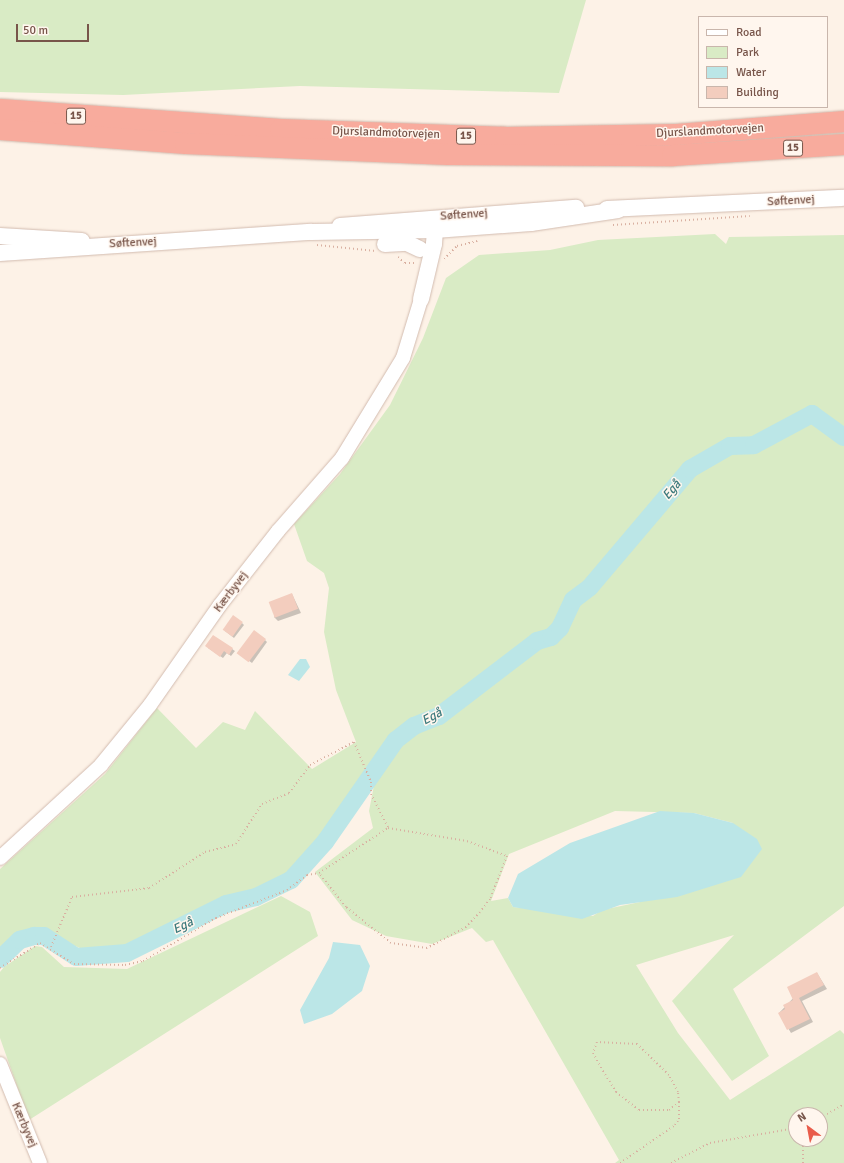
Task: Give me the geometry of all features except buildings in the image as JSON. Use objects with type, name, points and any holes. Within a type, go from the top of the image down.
[{"type":"highway","name":"Djurslandmotorvejen","points":[[0,109],[152,121],[505,137],[676,134],[780,128],[844,121]]},
{"type":"highway","points":[[152,121],[597,126],[844,109]]},
{"type":"highway","points":[[780,128],[844,117]]},
{"type":"highway","name":"Djurslandmotorvejen","points":[[0,128],[185,143],[448,154],[610,156],[741,152],[844,144]]},
{"type":"highway","points":[[741,152],[844,154]]},
{"type":"main road","name":"Søftenvej","points":[[0,253],[99,245],[311,232],[329,233],[428,226],[585,208],[618,210],[844,198]]},
{"type":"main road","name":"Søftenvej","points":[[311,232],[357,223],[428,226]]},
{"type":"main road","points":[[421,299],[420,249],[428,226]]},
{"type":"main road","points":[[421,299],[428,226]]},
{"type":"main road","points":[[329,233],[356,242],[407,243],[420,249]]},
{"type":"main road","name":"Søftenvej","points":[[0,236],[65,238],[99,245]]},
{"type":"street","name":"Kærbyvej","points":[[0,858],[100,765],[150,705],[220,605],[278,531],[342,458],[403,358],[421,299]]},
{"type":"street","name":"Kærbyvej","points":[[0,1064],[40,1163]]},
{"type":"path","points":[[51,947],[56,941],[72,897],[149,888],[205,852],[236,844],[256,810],[293,790],[310,765],[354,742],[371,782],[371,794],[388,828]]},
{"type":"path","points":[[0,968],[33,944],[51,947],[57,957],[74,964],[125,965],[143,961],[216,918],[288,890],[307,875],[319,873],[388,828],[466,841],[507,856],[490,899],[466,927],[427,948],[391,943],[346,907],[319,873]]},
{"type":"path","points":[[620,1163],[675,1125],[679,1119],[679,1102],[669,1075],[644,1049],[609,1040],[597,1042],[593,1047],[592,1053],[616,1092],[639,1110],[669,1110],[679,1102]]},
{"type":"path","points":[[828,1113],[844,1104]]},
{"type":"path","points":[[671,1163],[710,1144],[788,1129]]},
{"type":"path","points":[[803,1147],[803,1163]]},
{"type":"green space","points":[[0,0],[586,0],[559,93],[300,86],[123,95],[0,92]]},
{"type":"green space","points":[[715,234],[726,244],[729,237],[844,235],[844,906],[733,989],[769,1056],[732,1081],[672,1001],[734,935],[636,965],[678,1033],[730,1100],[840,1030],[844,1034],[844,1163],[615,1163],[619,1160],[493,940],[486,942],[472,928],[432,944],[386,936],[352,920],[315,872],[373,828],[369,811],[375,780],[369,774],[298,872],[257,893],[227,900],[133,946],[82,949],[44,932],[15,939],[0,953],[0,869],[105,774],[157,708],[196,748],[223,722],[245,730],[255,711],[312,769],[356,742],[336,690],[324,632],[329,588],[324,573],[307,561],[294,524],[340,474],[390,405],[423,338],[446,278],[479,255],[550,250],[598,240]],"holes":[[[615,811],[694,813],[733,823],[640,902],[602,910],[593,916],[513,907],[508,898],[491,901],[509,854]]]},
{"type":"green space","points":[[281,896],[310,912],[318,936],[29,1120],[0,1038],[0,972],[4,967],[35,946],[42,947],[64,967],[127,969]]},
{"type":"water","points":[[300,659],[306,659],[310,667],[299,681],[288,675]]},
{"type":"water","points":[[660,811],[694,813],[733,823],[757,839],[762,849],[741,877],[677,897],[620,905],[582,919],[513,907],[508,898],[518,874],[570,843]]},
{"type":"water","points":[[333,942],[360,945],[370,966],[362,991],[332,1014],[304,1024],[300,1010],[329,958]]},
{"type":"waterway","name":"Egå","points":[[0,959],[20,940],[34,936],[44,936],[76,957],[127,953],[226,904],[256,897],[291,880],[325,842],[396,740],[414,726],[439,716],[537,641],[551,637],[560,628],[573,600],[590,587],[690,469],[730,446],[754,445],[812,414],[844,437]]}]
